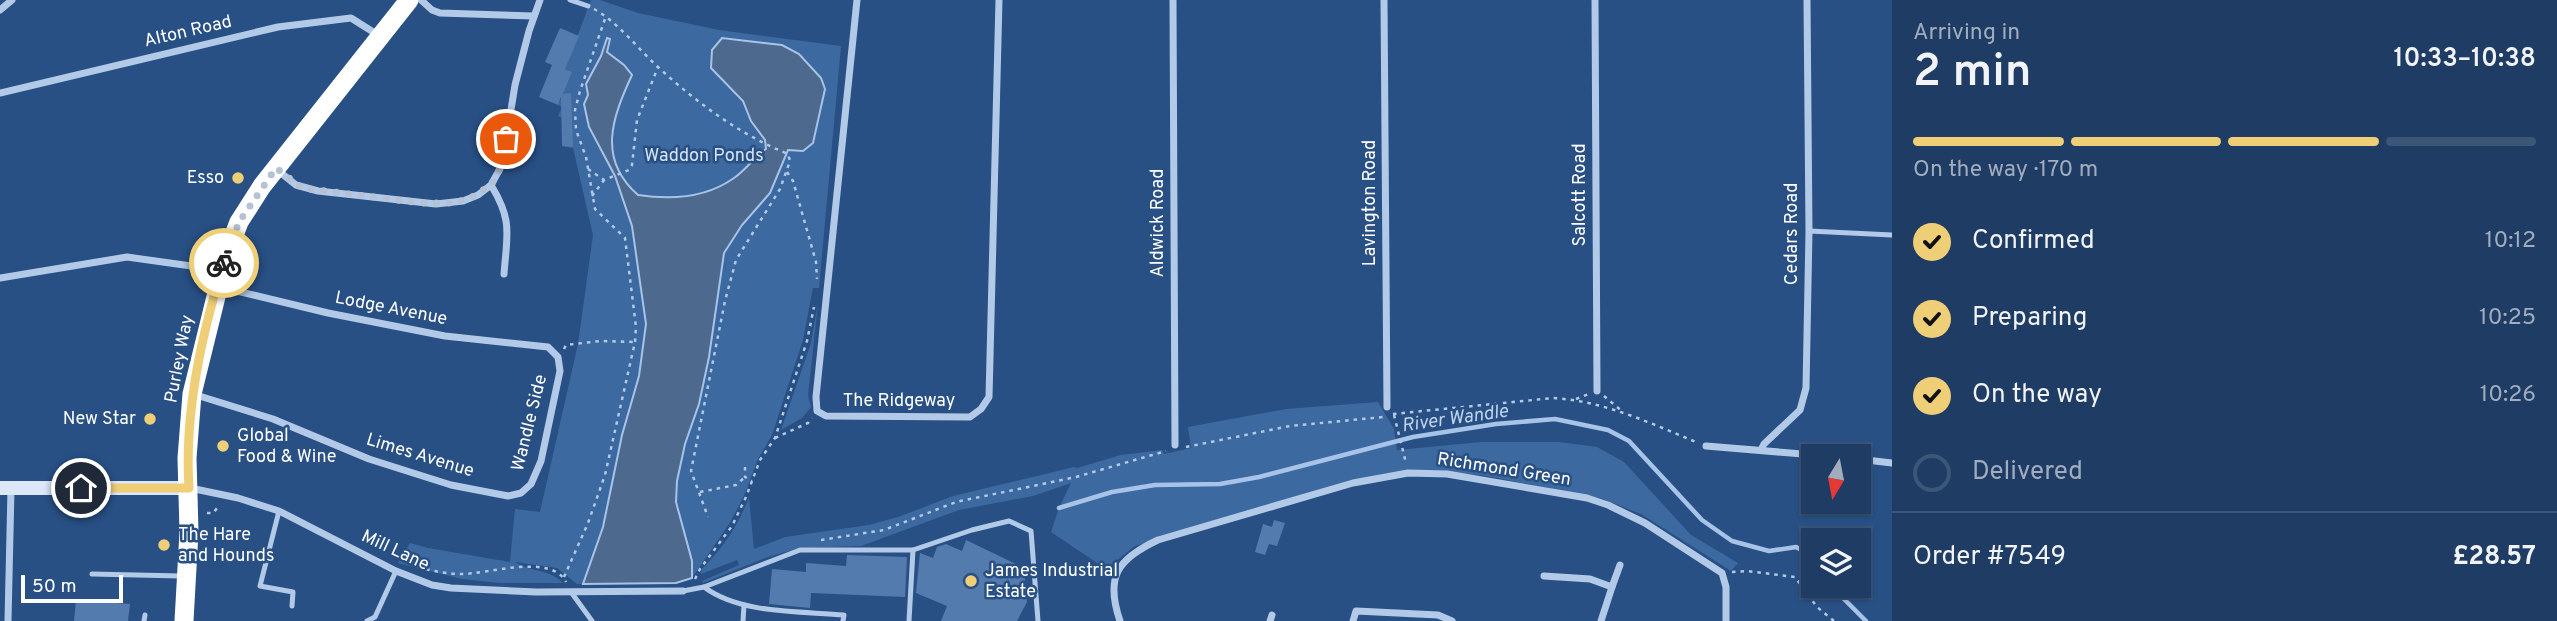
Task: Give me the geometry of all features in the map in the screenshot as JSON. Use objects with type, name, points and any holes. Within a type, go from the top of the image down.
[{"type":"highway","name":"Purley Way","points":[[184,621],[189,488],[187,458],[192,394],[215,274],[239,222],[276,168],[409,0]]},
{"type":"street","points":[[0,10],[12,0]]},
{"type":"street","points":[[421,0],[440,13],[534,16]]},
{"type":"street","points":[[276,168],[302,188],[421,203],[463,201],[478,195],[491,185],[504,159],[515,85],[540,0]]},
{"type":"street","name":"The Ridgeway","points":[[857,0],[816,397],[817,411],[826,416],[970,417],[986,403],[989,391],[999,0]]},
{"type":"street","name":"Aldwick Road","points":[[1173,0],[1173,448]]},
{"type":"street","name":"Lavington Road","points":[[1383,407],[1384,0]]},
{"type":"street","name":"Salcott Road","points":[[1595,0],[1597,391]]},
{"type":"street","name":"Cedars Road","points":[[1761,450],[1764,444],[1795,416],[1804,395],[1809,231],[1807,0]]},
{"type":"street","name":"Alton Road","points":[[0,93],[278,27],[325,19],[356,20],[380,36]]},
{"type":"street","points":[[491,185],[504,207],[508,221],[504,274]]},
{"type":"street","name":"Lodge Avenue","points":[[0,278],[127,257],[215,274],[328,313],[445,336],[548,347],[558,357]]},
{"type":"street","name":"Wandle Side","points":[[521,493],[531,484],[541,461],[560,371],[558,357]]},
{"type":"street","name":"Limes Avenue","points":[[192,394],[273,419],[369,459],[451,485],[508,496],[521,493]]},
{"type":"street","points":[[1706,446],[1801,454]]},
{"type":"street","points":[[1871,461],[1892,463]]},
{"type":"street","name":"Richmond Green","points":[[1119,621],[1112,595],[1117,569],[1128,556],[1141,548],[1158,540],[1332,489],[1408,473],[1471,477],[1596,501],[1645,523],[1722,573]]},
{"type":"street","points":[[8,621],[6,488],[189,488]]},
{"type":"street","name":"Mill Lane","points":[[189,488],[238,498],[279,511],[417,581],[451,588],[571,592],[683,591]]},
{"type":"street","points":[[1601,621],[1619,565]]},
{"type":"street","points":[[1722,573],[1726,587],[1726,621]]},
{"type":"street","points":[[1544,576],[1590,579],[1612,587]]},
{"type":"street","points":[[1353,621],[1356,611],[1438,615],[1452,621]]},
{"type":"lane","points":[[570,0],[588,6]]},
{"type":"lane","points":[[1809,231],[1892,234]]},
{"type":"lane","points":[[279,511],[260,586],[293,592],[292,606]]},
{"type":"lane","points":[[683,591],[704,587],[800,550],[913,550],[1009,521],[1031,531],[1038,621]]},
{"type":"lane","points":[[909,621],[913,550]]},
{"type":"lane","points":[[367,621],[375,617],[396,571]]},
{"type":"lane","points":[[92,573],[187,576]]},
{"type":"lane","points":[[704,587],[717,597],[744,605],[844,615],[843,621]]},
{"type":"lane","points":[[571,592],[592,621]]},
{"type":"lane","points":[[743,621],[744,605]]},
{"type":"path","points":[[588,6],[606,16],[705,108],[763,144],[788,154],[790,160],[780,189],[736,260],[724,301],[691,471],[708,517]]},
{"type":"path","points":[[564,577],[589,523],[605,475],[635,342],[636,327],[625,238],[595,209],[588,169],[576,130],[575,110],[606,16]]},
{"type":"path","points":[[592,196],[604,180],[625,173],[632,165],[637,120],[658,67]]},
{"type":"path","points":[[588,169],[604,180]]},
{"type":"path","points":[[683,591],[695,579],[732,526],[760,460],[775,438],[807,341],[816,295],[816,262],[793,181],[788,172]]},
{"type":"path","points":[[816,295],[826,296]]},
{"type":"path","points":[[558,357],[566,345],[600,341],[635,342]]},
{"type":"path","points":[[813,541],[884,530],[956,502],[1076,477],[1173,448],[1290,426],[1394,414],[1553,398],[1576,399],[1625,413],[1706,446]]},
{"type":"path","points":[[775,438],[808,423],[817,411]]},
{"type":"path","points":[[1394,414],[1408,473]]},
{"type":"path","points":[[699,492],[736,485],[745,477],[745,467]]},
{"type":"path","points":[[745,477],[752,481]]},
{"type":"path","points":[[207,513],[214,513],[218,507]]},
{"type":"path","points":[[410,565],[463,574],[533,567],[556,571],[564,577],[571,592]]},
{"type":"path","points":[[1722,573],[1747,571],[1795,577],[1817,607],[1834,621]]},
{"type":"path","points":[[695,579],[702,577]]},
{"type":"green space","name":"Waddon Ponds","points":[[591,0],[719,30],[841,46],[819,288],[813,288],[803,340],[772,435],[758,459],[744,496],[729,524],[692,578],[676,583],[577,584],[557,568],[515,562],[552,575],[563,583],[499,583],[462,579],[398,563],[410,543],[510,562],[515,509],[540,512],[578,344],[593,235],[573,148],[562,146],[562,118],[558,116],[562,107],[558,105],[572,72],[565,69]]},
{"type":"green space","points":[[818,303],[808,396],[811,407],[802,418],[781,430],[811,343]]},
{"type":"green space","points":[[1378,402],[1394,429],[1397,450],[1482,442],[1558,442],[1597,447],[1624,462],[1691,535],[1738,563],[1731,571],[1641,514],[1603,499],[1481,475],[1404,471],[1336,485],[1135,546],[1106,569],[1051,532],[1071,483],[1033,496],[959,510],[861,546],[799,548],[765,558],[703,583],[702,581],[739,565],[737,560],[701,574],[702,569],[729,536],[749,498],[754,549],[785,537],[869,525],[953,496],[1077,468],[1121,455],[1162,450],[1164,454],[1191,448],[1188,427],[1286,409]]},
{"type":"shaded area","name":"Waddon Ponds","points":[[607,38],[610,39],[607,52],[632,75],[614,122],[612,138],[617,167],[638,195],[675,197],[712,190],[738,175],[766,149],[765,140],[751,121],[743,101],[711,68],[712,50],[722,38],[782,45],[799,54],[821,78],[825,89],[813,143],[803,151],[788,150],[770,193],[742,225],[724,253],[709,357],[677,481],[676,502],[692,561],[692,578],[676,583],[583,584],[603,527],[622,435],[639,376],[646,324],[632,226],[615,176],[589,127],[584,104],[588,95],[586,84]]},
{"type":"building","points":[[560,28],[579,36],[565,69],[572,72],[563,94],[571,93],[573,147],[562,146],[561,97],[558,105],[539,97],[552,65],[545,62]]},
{"type":"building","points":[[1274,520],[1285,523],[1277,546],[1269,544],[1265,555],[1255,552],[1263,524],[1272,527]]},
{"type":"building","name":"James Industrial Estate","points":[[966,540],[1024,568],[1027,602],[1017,621],[941,621],[947,606],[916,593],[920,553],[933,558],[937,547],[946,544],[962,551]]},
{"type":"building","points":[[847,555],[907,557],[905,597],[811,593],[810,608],[769,604],[772,569],[806,572],[806,563],[846,566]]},
{"type":"building","points":[[76,600],[130,604],[128,621],[74,621]]},
{"type":"waterway","name":"River Wandle","points":[[1059,508],[1112,492],[1155,485],[1220,484],[1259,477],[1413,437],[1496,424],[1555,419],[1608,430],[1629,441],[1702,520],[1732,541],[1769,551],[1796,547],[1801,550]]},
{"type":"waterway","name":"River Wandle","points":[[1843,598],[1866,621]]},
{"type":"way so far","points":[[224,263],[239,222],[276,168],[302,188],[421,203],[452,203],[478,195],[491,185],[504,159],[506,139]]},
{"type":"place","name":"Esso","points":[[238,178]]},
{"type":"place","name":"New Star","points":[[150,419]]},
{"type":"place","name":"Global Food & Wine","points":[[223,446]]},
{"type":"place","name":"The Hare and Hounds","points":[[164,545]]},
{"type":"place","name":"James Industrial Estate","points":[[971,581]]},
{"type":"route","points":[[81,488],[189,488],[187,458],[192,394],[224,263]]}]
